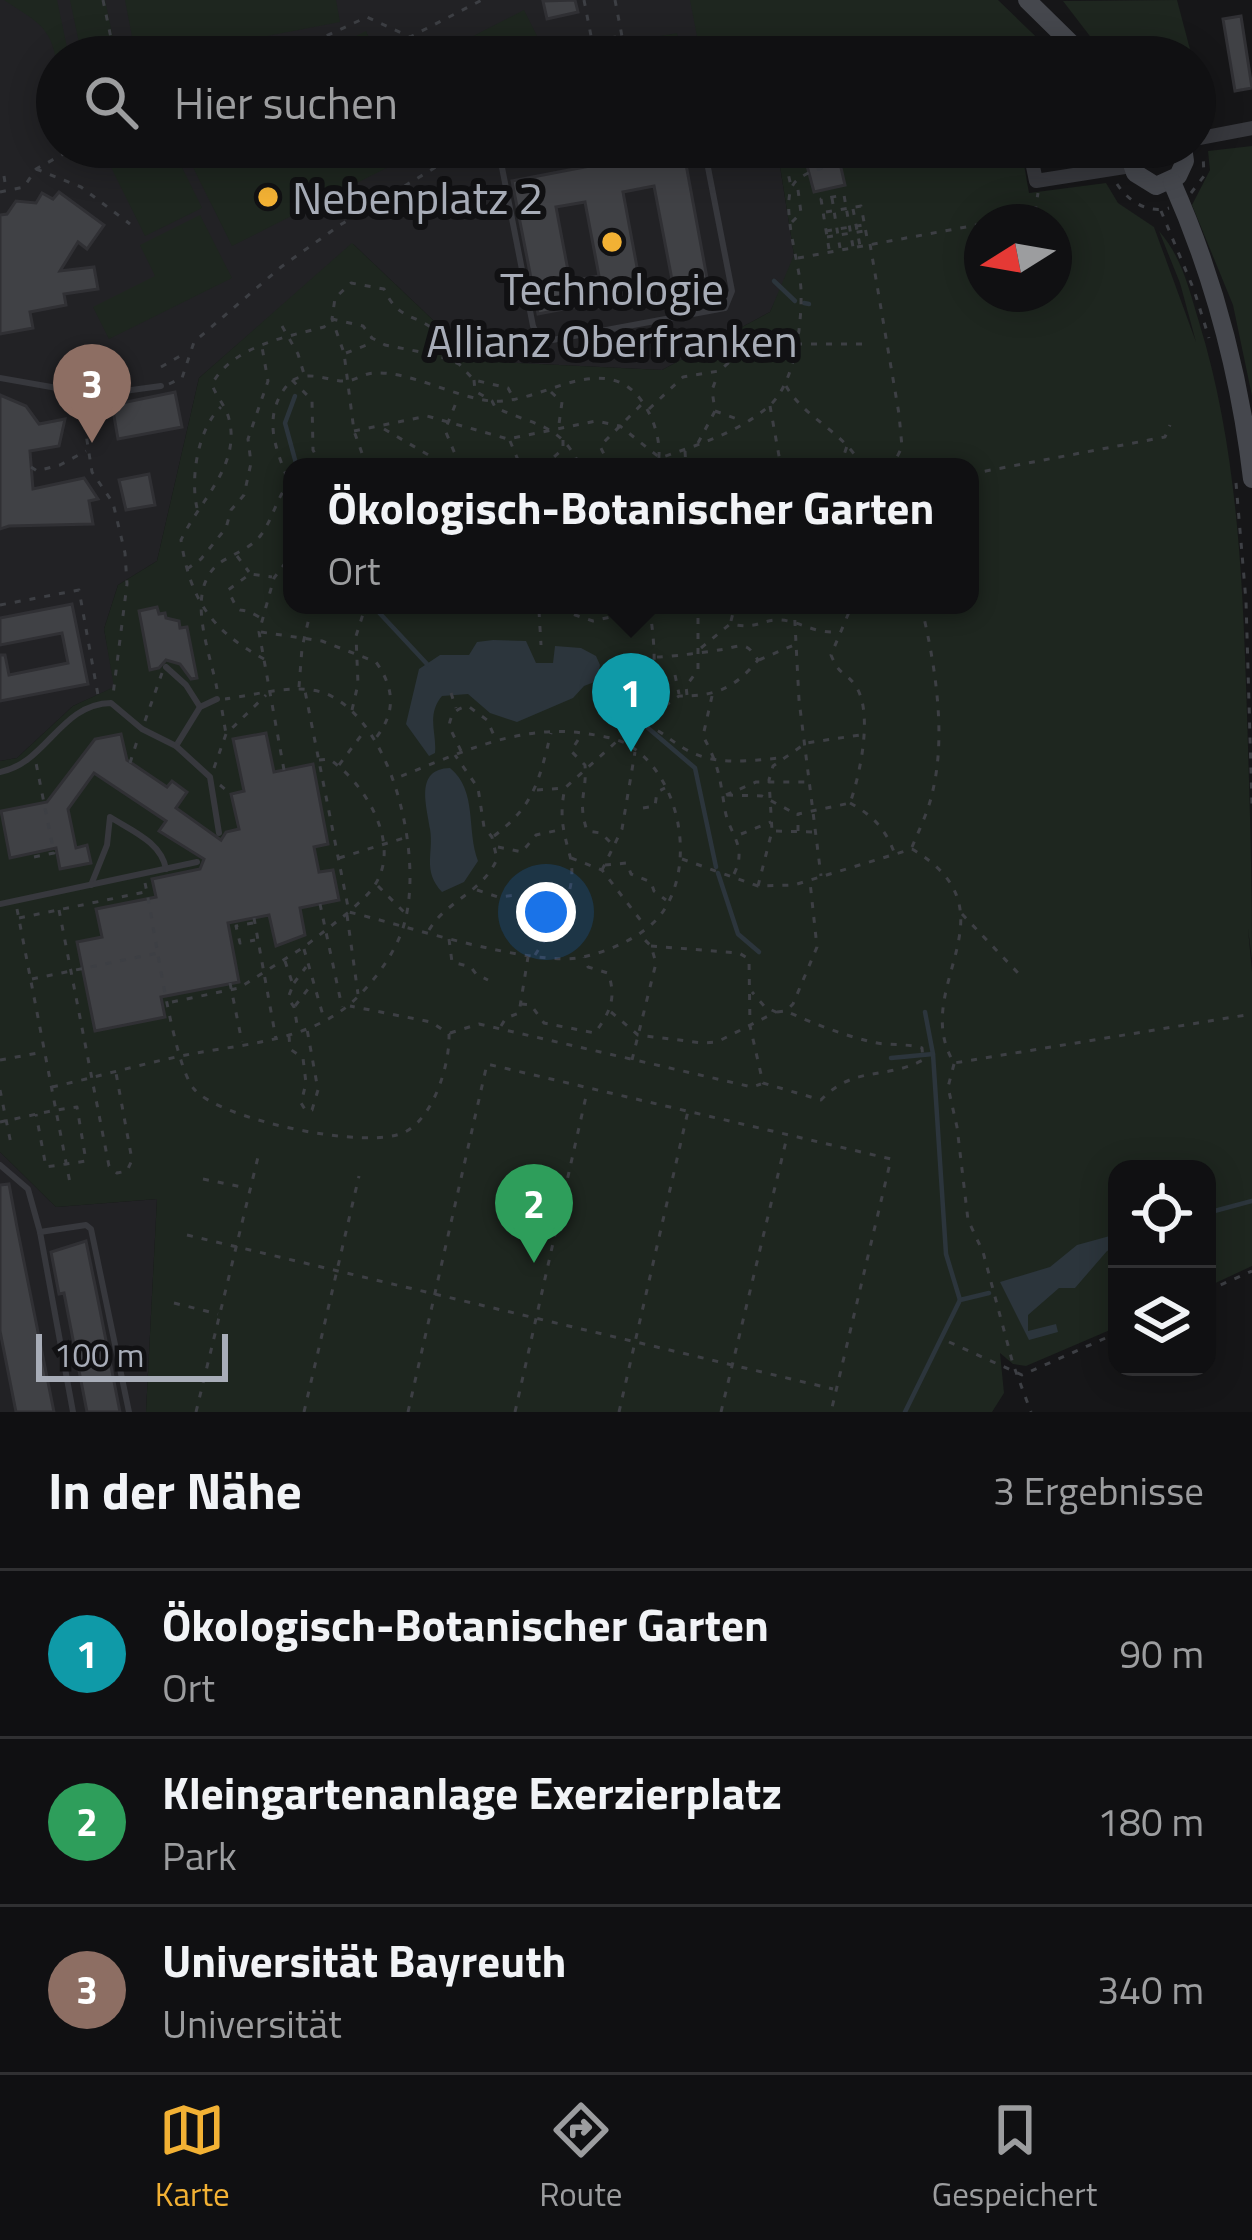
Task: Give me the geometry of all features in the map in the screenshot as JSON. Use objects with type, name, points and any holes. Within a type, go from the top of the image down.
[{"type":"main road","points":[[1027,0],[1064,36]]},
{"type":"main road","points":[[1139,168],[1148,184],[1172,182],[1183,168]]},
{"type":"main road","points":[[1172,182],[1224,323],[1246,426],[1244,480]]},
{"type":"street","points":[[1216,136],[1252,128]]},
{"type":"street","points":[[1033,168],[1036,181],[1086,168]]},
{"type":"lane","points":[[502,168],[533,326],[539,339],[547,341],[725,308],[732,291],[708,168]]},
{"type":"lane","points":[[0,378],[80,397],[161,386]]},
{"type":"lane","points":[[166,667],[200,707]]},
{"type":"lane","points":[[176,746],[200,707],[218,699]]},
{"type":"lane","points":[[0,772],[16,769],[64,722],[97,703],[111,703],[142,729],[176,746],[211,777],[220,833]]},
{"type":"lane","points":[[91,885],[107,844],[110,817],[154,844],[166,869]]},
{"type":"lane","points":[[0,904],[197,862]]},
{"type":"lane","points":[[0,1165],[28,1190],[73,1412]]},
{"type":"lane","points":[[40,1232],[86,1225],[91,1229],[129,1412]]},
{"type":"path","points":[[103,0],[111,36]]},
{"type":"path","points":[[412,36],[482,0]]},
{"type":"path","points":[[584,0],[591,36]]},
{"type":"path","points":[[615,0],[622,36]]},
{"type":"path","points":[[326,36],[367,17],[408,36]]},
{"type":"path","points":[[161,386],[182,378],[188,351],[200,334],[281,267],[435,168]]},
{"type":"path","points":[[660,458],[729,433],[770,406],[785,384],[801,290],[787,168]]},
{"type":"path","points":[[791,188],[797,180],[835,168]]},
{"type":"path","points":[[4,176],[3,192],[24,187],[36,169],[81,187],[130,224]]},
{"type":"path","points":[[790,223],[801,213],[797,180]]},
{"type":"path","points":[[1036,204],[1037,192]]},
{"type":"path","points":[[835,220],[844,195],[860,246]]},
{"type":"path","points":[[830,251],[820,199],[835,220],[840,249]]},
{"type":"path","points":[[853,247],[852,222],[861,206],[899,414],[902,447],[896,458]]},
{"type":"path","points":[[1161,211],[1194,290],[1211,347]]},
{"type":"path","points":[[825,225],[835,220],[852,222]]},
{"type":"path","points":[[825,225],[835,220],[865,224]]},
{"type":"path","points":[[825,225],[835,220],[865,224]]},
{"type":"path","points":[[796,259],[964,227]]},
{"type":"path","points":[[364,458],[355,431],[344,353],[332,319],[335,298],[351,283],[384,289],[404,317],[442,335],[474,380],[508,388],[515,400]]},
{"type":"path","points":[[332,319],[363,326],[385,345],[459,364]]},
{"type":"path","points":[[264,659],[202,610],[185,570],[181,540],[227,464],[232,440],[212,384],[219,372],[262,345],[324,327],[332,319]]},
{"type":"path","points":[[282,326],[304,376]]},
{"type":"path","points":[[647,410],[683,376],[718,371],[769,335],[796,335]]},
{"type":"path","points":[[344,353],[369,344],[372,338]]},
{"type":"path","points":[[795,344],[868,344]]},
{"type":"path","points":[[185,570],[201,559],[226,528],[231,509],[244,495],[251,463],[248,440],[268,381],[262,345]]},
{"type":"path","points":[[161,367],[188,351]]},
{"type":"path","points":[[698,444],[715,411],[712,390],[718,371]]},
{"type":"path","points":[[283,467],[272,420],[292,380],[304,376],[346,381],[374,372],[492,401],[515,400],[597,379],[625,385],[647,410],[660,458]]},
{"type":"path","points":[[292,380],[312,400],[317,458]]},
{"type":"path","points":[[474,380],[475,391],[502,411],[550,427],[576,458]]},
{"type":"path","points":[[785,384],[793,399],[856,458]]},
{"type":"path","points":[[550,391],[562,402],[558,426]]},
{"type":"path","points":[[454,458],[445,430],[460,394]]},
{"type":"path","points":[[80,397],[92,472],[113,503],[126,569],[111,703]]},
{"type":"path","points":[[775,399],[793,399]]},
{"type":"path","points":[[606,458],[600,446],[643,403]]},
{"type":"path","points":[[197,510],[193,488],[202,433],[223,405]]},
{"type":"path","points":[[770,406],[780,457]]},
{"type":"path","points":[[715,411],[738,416],[744,423]]},
{"type":"path","points":[[355,431],[383,428],[413,417],[508,439],[550,427],[596,422],[620,426],[660,458]]},
{"type":"path","points":[[979,472],[1165,437],[1170,424]]},
{"type":"path","points":[[383,428],[436,458]]},
{"type":"path","points":[[553,458],[563,449],[563,438]]},
{"type":"path","points":[[508,439],[517,458]]},
{"type":"path","points":[[843,458],[847,445]]},
{"type":"path","points":[[685,449],[686,458]]},
{"type":"path","points":[[31,467],[37,471],[60,465],[87,450]]},
{"type":"path","points":[[1244,480],[1252,805]]},
{"type":"path","points":[[226,734],[200,592],[207,575],[260,537],[283,490]]},
{"type":"path","points":[[236,554],[250,574]]},
{"type":"path","points":[[283,566],[274,578],[260,632],[284,770]]},
{"type":"path","points":[[260,619],[234,608],[228,590],[250,574],[274,578]]},
{"type":"path","points":[[0,605],[79,590],[97,703]]},
{"type":"path","points":[[309,614],[302,689],[339,858],[358,996]]},
{"type":"path","points":[[352,712],[358,684],[356,636],[363,614]]},
{"type":"path","points":[[539,614],[542,646]]},
{"type":"path","points":[[572,614],[593,621],[619,614]]},
{"type":"path","points":[[603,867],[622,829],[633,747],[650,709],[655,657],[650,614]]},
{"type":"path","points":[[687,695],[686,686],[698,670],[698,614]]},
{"type":"path","points":[[730,624],[733,614]]},
{"type":"path","points":[[795,614],[821,878]]},
{"type":"path","points":[[849,614],[831,656],[838,673],[854,682],[864,703],[861,772],[850,803]]},
{"type":"path","points":[[680,859],[758,886],[821,878],[911,848],[932,794],[938,741],[923,614]]},
{"type":"path","points":[[700,649],[730,624],[758,628],[780,620],[819,633],[842,632]]},
{"type":"path","points":[[260,632],[304,637],[376,662],[392,692],[387,724],[374,740]]},
{"type":"path","points":[[650,709],[679,695],[727,690],[758,660],[796,644]]},
{"type":"path","points":[[655,657],[662,660],[700,649],[717,651],[741,645],[758,660]]},
{"type":"path","points":[[130,763],[166,667]]},
{"type":"path","points":[[675,675],[679,695]]},
{"type":"path","points":[[52,1087],[307,1029],[358,996],[404,926],[410,876],[406,838],[394,779],[367,728],[332,696],[302,689],[218,699]]},
{"type":"path","points":[[451,693],[457,709]]},
{"type":"path","points":[[211,777],[226,734],[269,694]]},
{"type":"path","points":[[712,695],[703,736],[717,762],[726,795],[725,813],[738,835],[738,865],[732,877]]},
{"type":"path","points":[[462,752],[448,726],[457,709],[467,706],[482,715],[496,741]]},
{"type":"path","points":[[644,725],[665,731],[687,750],[717,762],[782,758],[806,743],[862,735]]},
{"type":"path","points":[[339,766],[367,728]]},
{"type":"path","points":[[348,913],[532,955],[584,957],[646,928],[662,913],[677,880],[678,822],[666,787],[633,747],[616,740],[551,732],[496,741],[394,779]]},
{"type":"path","points":[[492,837],[517,818],[536,790],[551,732]]},
{"type":"path","points":[[578,740],[571,751],[581,758],[585,771],[580,806],[587,831],[601,833],[614,846]]},
{"type":"path","points":[[536,790],[565,788],[616,745],[616,740]]},
{"type":"path","points":[[34,754],[54,853],[34,857]]},
{"type":"path","points":[[428,932],[441,914],[476,890],[497,859],[492,837],[484,827],[478,788],[455,755]]},
{"type":"path","points":[[758,886],[772,831],[769,781],[773,766],[782,758]]},
{"type":"path","points":[[169,1002],[264,974],[326,932],[375,884],[384,863],[383,842],[356,779],[329,759],[319,760]]},
{"type":"path","points":[[726,795],[744,784],[811,782]]},
{"type":"path","points":[[643,808],[656,806],[657,792],[666,787]]},
{"type":"path","points":[[500,1028],[506,1018],[519,1013],[532,955],[566,904],[571,857],[561,830],[565,788]]},
{"type":"path","points":[[726,795],[762,796],[798,814],[850,803],[871,815],[895,854]]},
{"type":"path","points":[[798,814],[798,831]]},
{"type":"path","points":[[738,835],[772,821]]},
{"type":"path","points":[[496,847],[522,852],[536,835],[561,830]]},
{"type":"path","points":[[772,831],[816,832]]},
{"type":"path","points":[[339,858],[406,838]]},
{"type":"path","points":[[911,848],[933,862],[949,881],[961,913],[962,940],[944,996],[945,1047],[954,1063],[948,1087],[968,1220],[983,1252],[1031,1412]]},
{"type":"path","points":[[571,857],[603,867],[626,863],[631,874],[651,882],[667,901]]},
{"type":"path","points":[[603,867],[646,928]]},
{"type":"path","points":[[143,874],[180,1056],[195,1090],[210,1102],[318,1135],[390,1136],[420,1120],[432,1100],[448,1034]]},
{"type":"path","points":[[786,1012],[817,947],[809,880]]},
{"type":"path","points":[[375,884],[406,914]]},
{"type":"path","points":[[476,890],[498,897],[517,895],[535,905],[566,904]]},
{"type":"path","points":[[19,918],[146,891]]},
{"type":"path","points":[[15,901],[70,1183]]},
{"type":"path","points":[[320,904],[342,1009]]},
{"type":"path","points":[[59,910],[110,1166],[117,1173],[127,1171],[132,1160],[116,1073]]},
{"type":"path","points":[[961,913],[1019,974]]},
{"type":"path","points":[[258,940],[239,943],[236,926],[254,920],[258,940],[276,1039]]},
{"type":"path","points":[[632,1060],[656,963],[651,946],[638,933]]},
{"type":"path","points":[[449,938],[452,962],[471,967],[488,980]]},
{"type":"path","points":[[651,946],[739,953],[749,959],[750,1026],[763,1083]]},
{"type":"path","points":[[304,947],[324,1019]]},
{"type":"path","points":[[31,980],[158,952]]},
{"type":"path","points":[[521,1004],[531,1005],[544,1024],[596,1033],[610,1012],[614,989],[608,973],[588,967],[584,957]]},
{"type":"path","points":[[285,960],[293,985]]},
{"type":"path","points":[[298,1032],[288,998],[308,963]]},
{"type":"path","points":[[294,1007],[313,984]]},
{"type":"path","points":[[231,986],[243,1044]]},
{"type":"path","points":[[448,1034],[479,1024],[752,1087],[763,1083],[821,1100],[836,1084],[858,1075],[899,1072],[923,1060],[922,1048],[873,1043],[818,1027],[764,1007],[751,991]]},
{"type":"path","points":[[348,1005],[431,1022],[448,1034]]},
{"type":"path","points":[[610,1012],[638,1035],[703,1043],[717,1042],[776,1012]]},
{"type":"path","points":[[954,1063],[1252,1014]]},
{"type":"path","points":[[289,1034],[290,1048],[303,1058],[306,1083],[301,1103],[312,1111],[318,1090],[307,1029]]},
{"type":"path","points":[[0,1060],[45,1052]]},
{"type":"path","points":[[407,1412],[487,1064],[891,1159],[831,1412]]},
{"type":"path","points":[[515,1412],[587,1089]]},
{"type":"path","points":[[0,1090],[11,1144]]},
{"type":"path","points":[[3,1121],[36,1114],[76,1107],[86,1162],[46,1167],[36,1114]]},
{"type":"path","points":[[619,1412],[688,1111]]},
{"type":"path","points":[[721,1412],[787,1136]]},
{"type":"path","points":[[196,1412],[259,1154]]},
{"type":"path","points":[[304,1412],[359,1176]]},
{"type":"path","points":[[203,1179],[249,1189]]},
{"type":"path","points":[[187,1235],[836,1390]]},
{"type":"path","points":[[1216,1288],[1252,1271]]},
{"type":"path","points":[[174,1303],[220,1314]]},
{"type":"path","points":[[949,1342],[1017,1375],[1108,1337]]},
{"type":"shaded area","points":[[0,0],[718,0],[725,36],[36,36],[36,168],[780,168],[794,255],[770,312],[662,370],[476,361],[353,244],[199,378],[157,561],[118,585],[104,629],[115,687],[73,706],[17,758],[0,761]]},
{"type":"shaded area","points":[[4,0],[57,0],[65,36],[48,36]]},
{"type":"shaded area","points":[[70,0],[105,0],[113,36],[78,36]]},
{"type":"shaded area","points":[[125,0],[336,0],[340,22],[267,36],[132,36]]},
{"type":"shaded area","points":[[690,0],[998,0],[1035,36],[697,36]]},
{"type":"shaded area","points":[[1177,0],[1186,36],[1090,36],[1063,1]]},
{"type":"shaded area","points":[[524,10],[537,36],[473,36]]},
{"type":"shaded area","points":[[1252,146],[1252,396],[1233,305],[1192,205],[1210,168],[1216,168],[1216,150]]},
{"type":"shaded area","points":[[111,168],[182,168],[202,208],[145,236]]},
{"type":"shaded area","name":"Nebenplatz 2","points":[[193,168],[386,168],[232,246]]},
{"type":"shaded area","points":[[780,168],[1025,168],[1029,193],[1106,183],[1118,203],[1154,227],[1196,342],[1159,231],[1167,241],[1188,286],[1211,366],[1229,456],[1239,547],[1251,856],[1252,1266],[1216,1283],[1216,1160],[1108,1160],[1108,1331],[1026,1366],[1013,1364],[1000,1353],[1004,1393],[992,1412],[146,1412],[157,1199],[56,1207],[0,1152],[0,761],[17,758],[73,706],[114,687],[104,629],[118,585],[157,561],[199,378],[352,243],[476,361],[662,370],[770,312],[794,255]]},
{"type":"shaded area","points":[[200,215],[232,278],[109,339],[93,307],[155,276],[140,245]]},
{"type":"shaded area","points":[[526,641],[536,663],[553,663],[555,646],[581,648],[596,656],[600,665],[597,681],[573,698],[517,722],[490,713],[468,694],[442,696],[433,717],[435,753],[429,756],[406,724],[419,669],[440,655],[469,655],[477,642]]},
{"type":"shaded area","points":[[450,768],[468,800],[478,861],[464,882],[442,892],[430,869],[425,790],[431,775]]},
{"type":"shaded area","points":[[0,1152],[56,1207],[157,1199],[146,1412],[0,1412]]},
{"type":"shaded area","points":[[1108,1236],[1108,1251],[1075,1288],[1059,1288],[1028,1315],[1028,1331],[1056,1324],[1058,1332],[1029,1340],[1000,1282],[1050,1267],[1077,1245]]},
{"type":"building","points":[[575,0],[578,12],[547,19],[543,1]]},
{"type":"building","points":[[1241,16],[1252,88],[1235,91],[1223,19]]},
{"type":"building","name":"Technologie Allianz Oberfranken","points":[[579,168],[687,168],[707,278],[673,285],[654,186],[623,192],[642,294],[538,314],[512,181]],"holes":[[[585,202],[599,276],[570,281],[556,207]]]},
{"type":"building","points":[[808,168],[841,168],[845,185],[814,192]]},
{"type":"building","points":[[59,192],[104,225],[87,249],[78,242],[60,271],[94,267],[98,289],[64,294],[66,305],[30,312],[33,328],[0,334],[0,215],[7,214],[16,201],[36,203],[42,193],[53,199]]},
{"type":"building","points":[[175,392],[182,427],[118,439],[112,405]]},
{"type":"building","points":[[0,395],[26,406],[39,424],[65,419],[59,446],[30,451],[33,489],[84,478],[98,499],[89,501],[93,524],[0,529]]},
{"type":"building","points":[[149,474],[155,505],[126,510],[119,480]]},
{"type":"building","points":[[72,604],[88,684],[0,701],[0,655],[5,655],[9,675],[68,663],[62,633],[0,645],[0,618]]},
{"type":"building","points":[[157,607],[159,614],[179,621],[180,628],[187,627],[197,678],[191,679],[180,664],[166,660],[150,670],[139,611]]},
{"type":"building","points":[[266,733],[274,772],[313,764],[328,844],[314,847],[319,872],[333,870],[339,900],[300,908],[305,935],[276,946],[269,915],[228,923],[239,982],[161,997],[165,1017],[95,1031],[77,942],[102,937],[96,909],[156,897],[152,879],[200,869],[204,859],[159,831],[166,821],[94,773],[68,809],[76,848],[87,845],[91,863],[60,869],[56,848],[10,858],[1,811],[47,802],[95,739],[121,734],[127,760],[167,787],[172,781],[187,792],[176,808],[221,840],[226,832],[239,829],[231,794],[244,791],[233,739]]},
{"type":"building","points":[[9,1184],[54,1412],[16,1412],[0,1331],[0,1185]]},
{"type":"building","points":[[86,1241],[120,1412],[87,1412],[64,1293],[59,1294],[51,1252]]},
{"type":"waterway","points":[[774,281],[795,301]]},
{"type":"waterway","points":[[804,303],[809,304]]},
{"type":"waterway","points":[[295,396],[285,423],[295,458]]},
{"type":"waterway","points":[[380,614],[427,664]]},
{"type":"waterway","points":[[597,681],[640,723]]},
{"type":"waterway","points":[[648,728],[695,768],[716,867]]},
{"type":"waterway","points":[[718,873],[738,934],[759,952]]},
{"type":"waterway","points":[[925,1012],[933,1054]]},
{"type":"waterway","points":[[891,1058],[933,1054],[946,1254],[960,1300]]},
{"type":"waterway","points":[[1216,1211],[1252,1201]]},
{"type":"waterway","points":[[905,1412],[960,1300],[989,1293]]},
{"type":"place","name":"Nebenplatz 2","points":[[268,197]]},
{"type":"place","name":"Technologie Allianz Oberfranken","points":[[612,242]]},
{"type":"place","name":"Universität Bayreuth","points":[[92,443]]},
{"type":"place","name":"Ökologisch-Botanischer Garten","points":[[631,752]]},
{"type":"place","name":"Kleingartenanlage Exerzierplatz","points":[[534,1263]]}]
